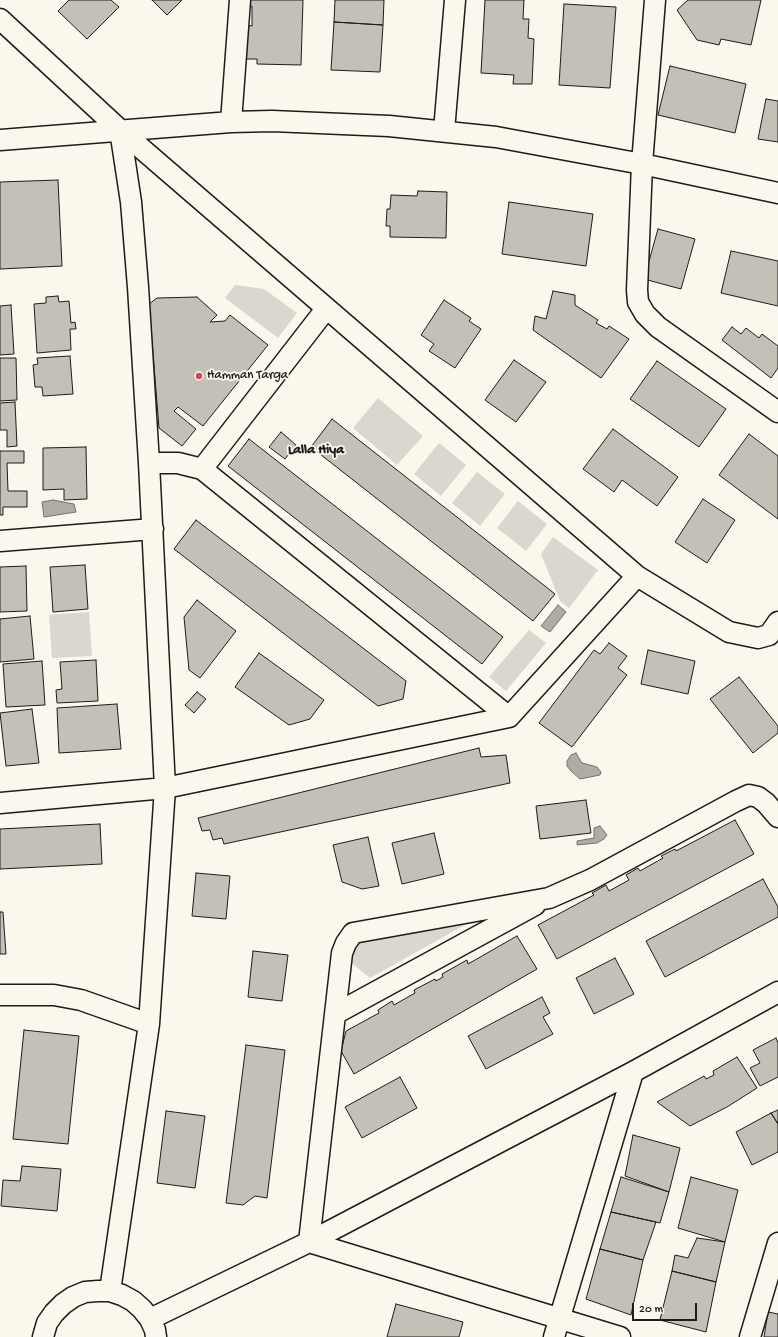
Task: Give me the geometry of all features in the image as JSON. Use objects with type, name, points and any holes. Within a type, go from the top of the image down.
[{"type":"street","points":[[231,122],[240,0]]},
{"type":"street","points":[[444,131],[455,0]]},
{"type":"street","points":[[655,0],[642,164],[637,290],[638,302],[645,314],[658,327],[778,412]]},
{"type":"street","points":[[0,19],[120,130],[637,576],[729,632],[758,638],[769,635],[778,622]]},
{"type":"street","points":[[0,140],[231,122],[272,121],[389,126],[496,137],[642,164],[778,193]]},
{"type":"street","points":[[110,1291],[149,1024],[165,788],[153,529],[138,287],[131,202],[120,130]]},
{"type":"street","points":[[202,469],[326,309]]},
{"type":"street","points":[[149,463],[178,464],[202,469],[509,718]]},
{"type":"street","points":[[0,540],[153,529]]},
{"type":"street","points":[[0,802],[165,788],[509,718],[637,576]]},
{"type":"street","points":[[335,1014],[549,898],[590,880],[749,795],[758,797],[766,802],[778,817]]},
{"type":"street","points":[[309,1242],[342,953],[346,943],[354,933],[549,898]]},
{"type":"street","points":[[43,1337],[54,1313],[73,1297],[85,1292],[110,1291],[122,1295],[133,1301],[142,1309],[153,1328],[309,1242],[633,1072],[778,992]]},
{"type":"street","points":[[0,995],[54,995],[81,1000],[149,1024]]},
{"type":"street","points":[[554,1337],[633,1072]]},
{"type":"street","points":[[309,1242],[620,1337]]},
{"type":"street","points":[[750,1337],[778,1243]]},
{"type":"shaded area","points":[[235,285],[264,289],[297,313],[278,338],[225,298]]},
{"type":"shaded area","points":[[378,398],[423,436],[397,465],[353,428]]},
{"type":"shaded area","points":[[439,443],[466,465],[441,496],[414,474]]},
{"type":"shaded area","points":[[477,472],[505,494],[480,526],[452,503]]},
{"type":"shaded area","points":[[53,500],[74,504],[76,512],[44,517],[42,502]]},
{"type":"shaded area","points":[[518,501],[547,524],[526,551],[497,528]]},
{"type":"shaded area","points":[[553,537],[598,570],[569,608],[560,601],[541,554]]},
{"type":"shaded area","points":[[558,605],[566,612],[550,632],[541,626]]},
{"type":"shaded area","points":[[89,612],[92,656],[52,658],[49,615]]},
{"type":"shaded area","points":[[529,630],[546,643],[506,691],[489,677]]},
{"type":"shaded area","points":[[576,753],[582,763],[597,767],[601,772],[600,775],[580,779],[571,771],[567,766],[567,761],[571,755]]},
{"type":"shaded area","points":[[600,826],[607,835],[604,839],[597,843],[577,845],[577,841],[594,838],[594,828]]},
{"type":"shaded area","points":[[488,912],[370,978],[348,960],[356,937]]},
{"type":"building","points":[[69,0],[111,0],[119,7],[87,39],[58,11]]},
{"type":"building","points":[[152,0],[182,0],[167,15]]},
{"type":"building","points":[[249,0],[303,0],[301,65],[257,64],[257,59],[244,59],[245,25],[252,26],[252,6],[248,6]]},
{"type":"building","points":[[335,0],[384,0],[383,25],[334,22]]},
{"type":"building","points":[[485,0],[524,0],[523,19],[529,19],[528,38],[534,39],[532,84],[513,84],[514,75],[481,73]]},
{"type":"building","points":[[688,0],[761,0],[751,45],[721,39],[719,45],[697,40],[677,10]]},
{"type":"building","points":[[564,4],[616,7],[610,88],[559,85]]},
{"type":"building","points":[[334,22],[383,25],[380,72],[331,70]]},
{"type":"building","points":[[670,66],[746,84],[735,133],[658,115]]},
{"type":"building","points":[[766,99],[778,101],[778,142],[758,139]]},
{"type":"building","points":[[58,180],[62,266],[0,269],[0,182]]},
{"type":"building","points":[[418,191],[447,192],[446,238],[390,237],[390,226],[386,226],[387,209],[390,209],[391,195],[417,196]]},
{"type":"building","points":[[509,202],[593,214],[586,266],[502,254]]},
{"type":"building","points":[[658,229],[695,239],[681,289],[644,279]]},
{"type":"building","points":[[731,251],[778,261],[778,306],[721,293]]},
{"type":"building","points":[[553,291],[575,295],[575,305],[598,320],[596,323],[607,329],[609,326],[629,339],[601,378],[533,330],[535,316],[546,319]]},
{"type":"building","points":[[58,296],[59,302],[69,301],[71,323],[75,322],[76,329],[70,329],[71,350],[37,353],[34,304],[46,303],[46,297]]},
{"type":"building","name":"Hamman Targa","points":[[197,297],[217,315],[210,322],[225,321],[230,315],[268,345],[203,426],[178,407],[174,411],[196,429],[182,446],[159,428],[149,304],[157,298]]},
{"type":"building","points":[[444,300],[471,318],[469,321],[481,329],[455,368],[429,351],[434,344],[421,335]]},
{"type":"building","points":[[11,305],[14,354],[0,355],[0,306]]},
{"type":"building","points":[[732,327],[741,334],[746,328],[759,338],[762,334],[778,346],[778,368],[771,378],[722,340]]},
{"type":"building","points":[[70,356],[73,394],[43,396],[42,387],[35,387],[33,365],[38,364],[37,358]]},
{"type":"building","points":[[0,358],[16,358],[17,400],[0,401]]},
{"type":"building","points":[[514,360],[546,382],[516,422],[485,400]]},
{"type":"building","points":[[657,361],[726,409],[699,447],[630,399]]},
{"type":"building","points":[[15,402],[17,446],[7,447],[7,430],[0,430],[0,403]]},
{"type":"building","points":[[332,419],[555,594],[533,621],[311,447]]},
{"type":"building","points":[[613,429],[678,477],[657,506],[622,480],[614,492],[583,469]]},
{"type":"building","points":[[281,432],[296,445],[285,459],[269,447]]},
{"type":"building","points":[[749,434],[778,456],[778,519],[719,475]]},
{"type":"building","points":[[249,439],[503,637],[482,664],[228,466]]},
{"type":"building","points":[[86,447],[87,499],[64,500],[64,489],[43,490],[43,448]]},
{"type":"building","points":[[0,451],[24,451],[24,463],[7,463],[8,491],[27,491],[27,507],[3,507],[3,515],[0,515]]},
{"type":"building","points":[[703,499],[735,520],[707,563],[675,542]]},
{"type":"building","points":[[196,520],[406,681],[403,699],[378,706],[174,549]]},
{"type":"building","points":[[85,565],[88,609],[53,612],[50,567]]},
{"type":"building","points":[[26,566],[27,611],[0,612],[0,567]]},
{"type":"building","points":[[197,600],[236,631],[200,678],[189,670],[184,617]]},
{"type":"building","points":[[30,616],[34,659],[0,662],[0,619]]},
{"type":"building","points":[[609,643],[627,656],[618,668],[627,675],[572,747],[539,723],[594,650],[600,654]]},
{"type":"building","points":[[648,650],[695,661],[688,694],[641,684]]},
{"type":"building","points":[[259,653],[324,700],[310,719],[289,725],[235,687]]},
{"type":"building","points":[[96,660],[98,701],[57,703],[56,690],[62,689],[60,662]]},
{"type":"building","points":[[42,661],[45,705],[6,707],[3,664]]},
{"type":"building","points":[[739,677],[778,726],[778,733],[753,753],[710,699]]},
{"type":"building","points":[[197,692],[206,699],[194,713],[185,705]]},
{"type":"building","points":[[117,704],[121,749],[59,753],[57,708]]},
{"type":"building","points":[[32,709],[39,763],[6,766],[0,713]]},
{"type":"building","points":[[479,748],[481,757],[506,755],[510,783],[224,844],[222,838],[213,840],[210,830],[202,831],[198,818]]},
{"type":"building","points":[[586,800],[591,833],[540,839],[536,806]]},
{"type":"building","points":[[735,820],[754,854],[557,959],[538,925],[594,895],[592,893],[606,885],[609,891],[629,880],[626,875],[638,868],[640,871],[663,858],[661,856],[675,849],[676,851]]},
{"type":"building","points":[[100,824],[102,864],[0,869],[0,829]]},
{"type":"building","points":[[434,833],[444,874],[402,884],[392,843]]},
{"type":"building","points":[[368,837],[379,886],[362,889],[342,882],[333,845]]},
{"type":"building","points":[[196,873],[230,876],[226,919],[192,916]]},
{"type":"building","points":[[763,879],[778,907],[778,917],[665,977],[646,941]]},
{"type":"building","points":[[0,912],[3,912],[6,954],[0,954]]},
{"type":"building","points":[[517,936],[537,969],[354,1074],[341,1051],[346,1031],[379,1013],[378,1010],[392,1001],[394,1005],[415,993],[414,990],[435,979],[436,981],[443,977],[442,974],[467,960],[468,964]]},
{"type":"building","points":[[253,951],[288,955],[282,1001],[248,997]]},
{"type":"building","points":[[615,958],[634,994],[594,1014],[576,978]]},
{"type":"building","points":[[542,997],[550,1013],[543,1017],[553,1034],[486,1069],[468,1036]]},
{"type":"building","points":[[24,1030],[79,1036],[68,1144],[13,1139]]},
{"type":"building","points":[[776,1038],[778,1043],[778,1077],[760,1086],[750,1068],[760,1063],[753,1050]]},
{"type":"building","points":[[246,1045],[285,1050],[267,1198],[255,1196],[243,1205],[226,1203]]},
{"type":"building","points":[[737,1057],[757,1088],[727,1107],[690,1126],[657,1102],[704,1076],[706,1079],[714,1075],[713,1071]]},
{"type":"building","points":[[400,1077],[417,1108],[362,1138],[345,1107]]},
{"type":"building","points":[[778,1110],[778,1124],[771,1113]]},
{"type":"building","points":[[166,1111],[205,1116],[195,1188],[157,1183]]},
{"type":"building","points":[[771,1113],[778,1124],[778,1152],[752,1165],[736,1132]]},
{"type":"building","points":[[633,1135],[680,1148],[669,1192],[625,1176]]},
{"type":"building","points":[[22,1166],[61,1169],[57,1211],[1,1206],[3,1180],[20,1181]]},
{"type":"building","points":[[621,1177],[669,1192],[660,1223],[611,1212]]},
{"type":"building","points":[[691,1177],[738,1190],[725,1242],[678,1228]]},
{"type":"building","points":[[611,1212],[656,1222],[643,1260],[600,1249]]},
{"type":"building","points":[[697,1238],[725,1242],[716,1282],[672,1271],[675,1255],[688,1258]]},
{"type":"building","points":[[600,1249],[643,1260],[631,1315],[586,1299]]},
{"type":"building","points":[[672,1271],[716,1282],[706,1332],[660,1320]]},
{"type":"building","points":[[396,1304],[463,1322],[459,1337],[387,1337]]},
{"type":"building","points":[[768,1312],[778,1314],[778,1337],[764,1337]]},
{"type":"place","name":"Hamman Targa","points":[[199,376]]},
{"type":"district","name":"Lalla Hiya","points":[[316,451]]}]
